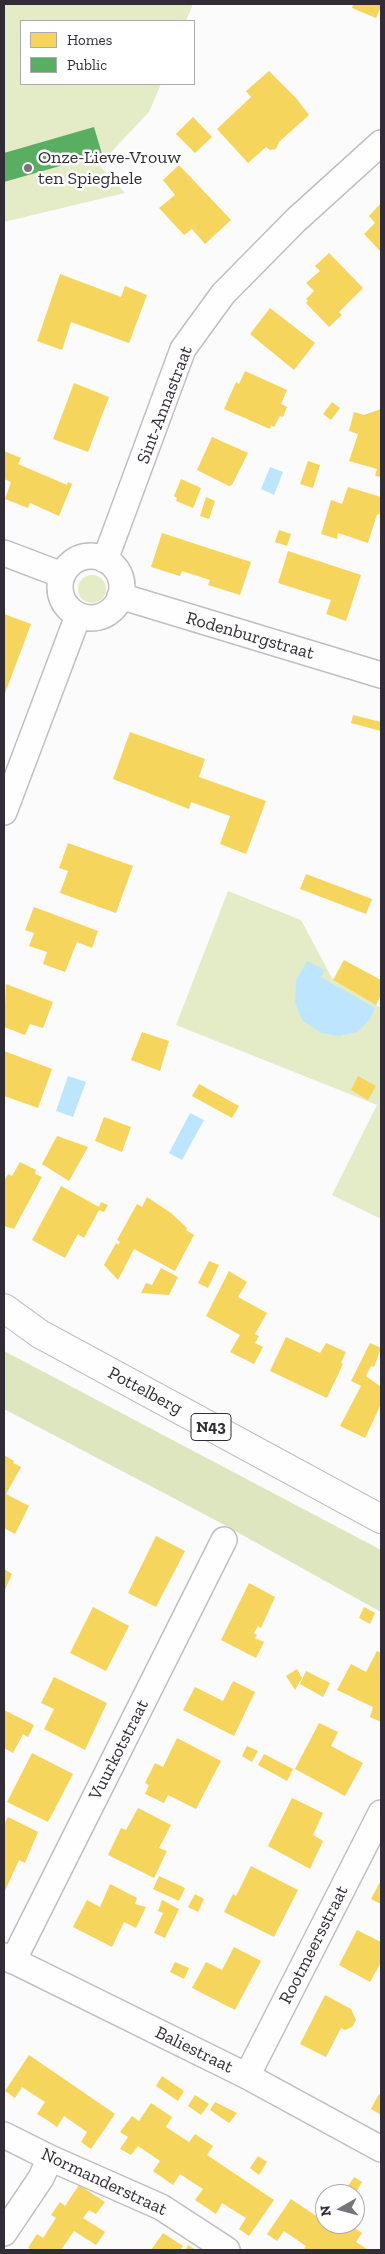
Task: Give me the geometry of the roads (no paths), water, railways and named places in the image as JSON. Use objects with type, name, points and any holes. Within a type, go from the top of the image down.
[{"type":"main road","name":"Pottelberg","points":[[4,1308],[40,1334]]},
{"type":"main road","name":"Pottelberg","points":[[4,1320],[40,1334],[381,1519]]},
{"type":"street","name":"Sint-Annastraat","points":[[105,560],[183,349],[223,294],[296,220],[381,143]]},
{"type":"street","points":[[4,553],[62,574]]},
{"type":"street","points":[[91,556],[105,560],[118,573],[122,586],[120,596],[110,611],[97,618],[78,616],[67,607],[60,594],[62,574],[72,562],[80,558],[91,556]]},
{"type":"street","name":"Rodenburgstraat","points":[[120,596],[381,673]]},
{"type":"street","points":[[4,812],[78,616]]},
{"type":"street","name":"Vuurkotstraat","points":[[8,1958],[224,1540]]},
{"type":"street","name":"Rootmeersstraat","points":[[247,2076],[381,1813]]},
{"type":"street","name":"Baliestraat","points":[[8,1958],[247,2076],[381,2149]]},
{"type":"street","name":"Normanderstraat","points":[[4,2134],[50,2158],[162,2207],[227,2250]]},
{"type":"street","points":[[4,2233],[41,2178],[50,2158]]},
{"type":"water","points":[[270,467],[283,472],[274,495],[261,489]]},
{"type":"water","points":[[307,961],[325,970],[321,977],[375,1008],[370,1019],[358,1032],[339,1036],[321,1033],[302,1020],[295,1002],[296,981]]},
{"type":"water","points":[[68,1076],[86,1082],[73,1117],[56,1111]]},
{"type":"water","points":[[190,1113],[204,1120],[182,1160],[169,1153]]},
{"type":"place","name":"Onze-Lieve-Vrouw ten Spieghele","points":[[28,168]]}]
